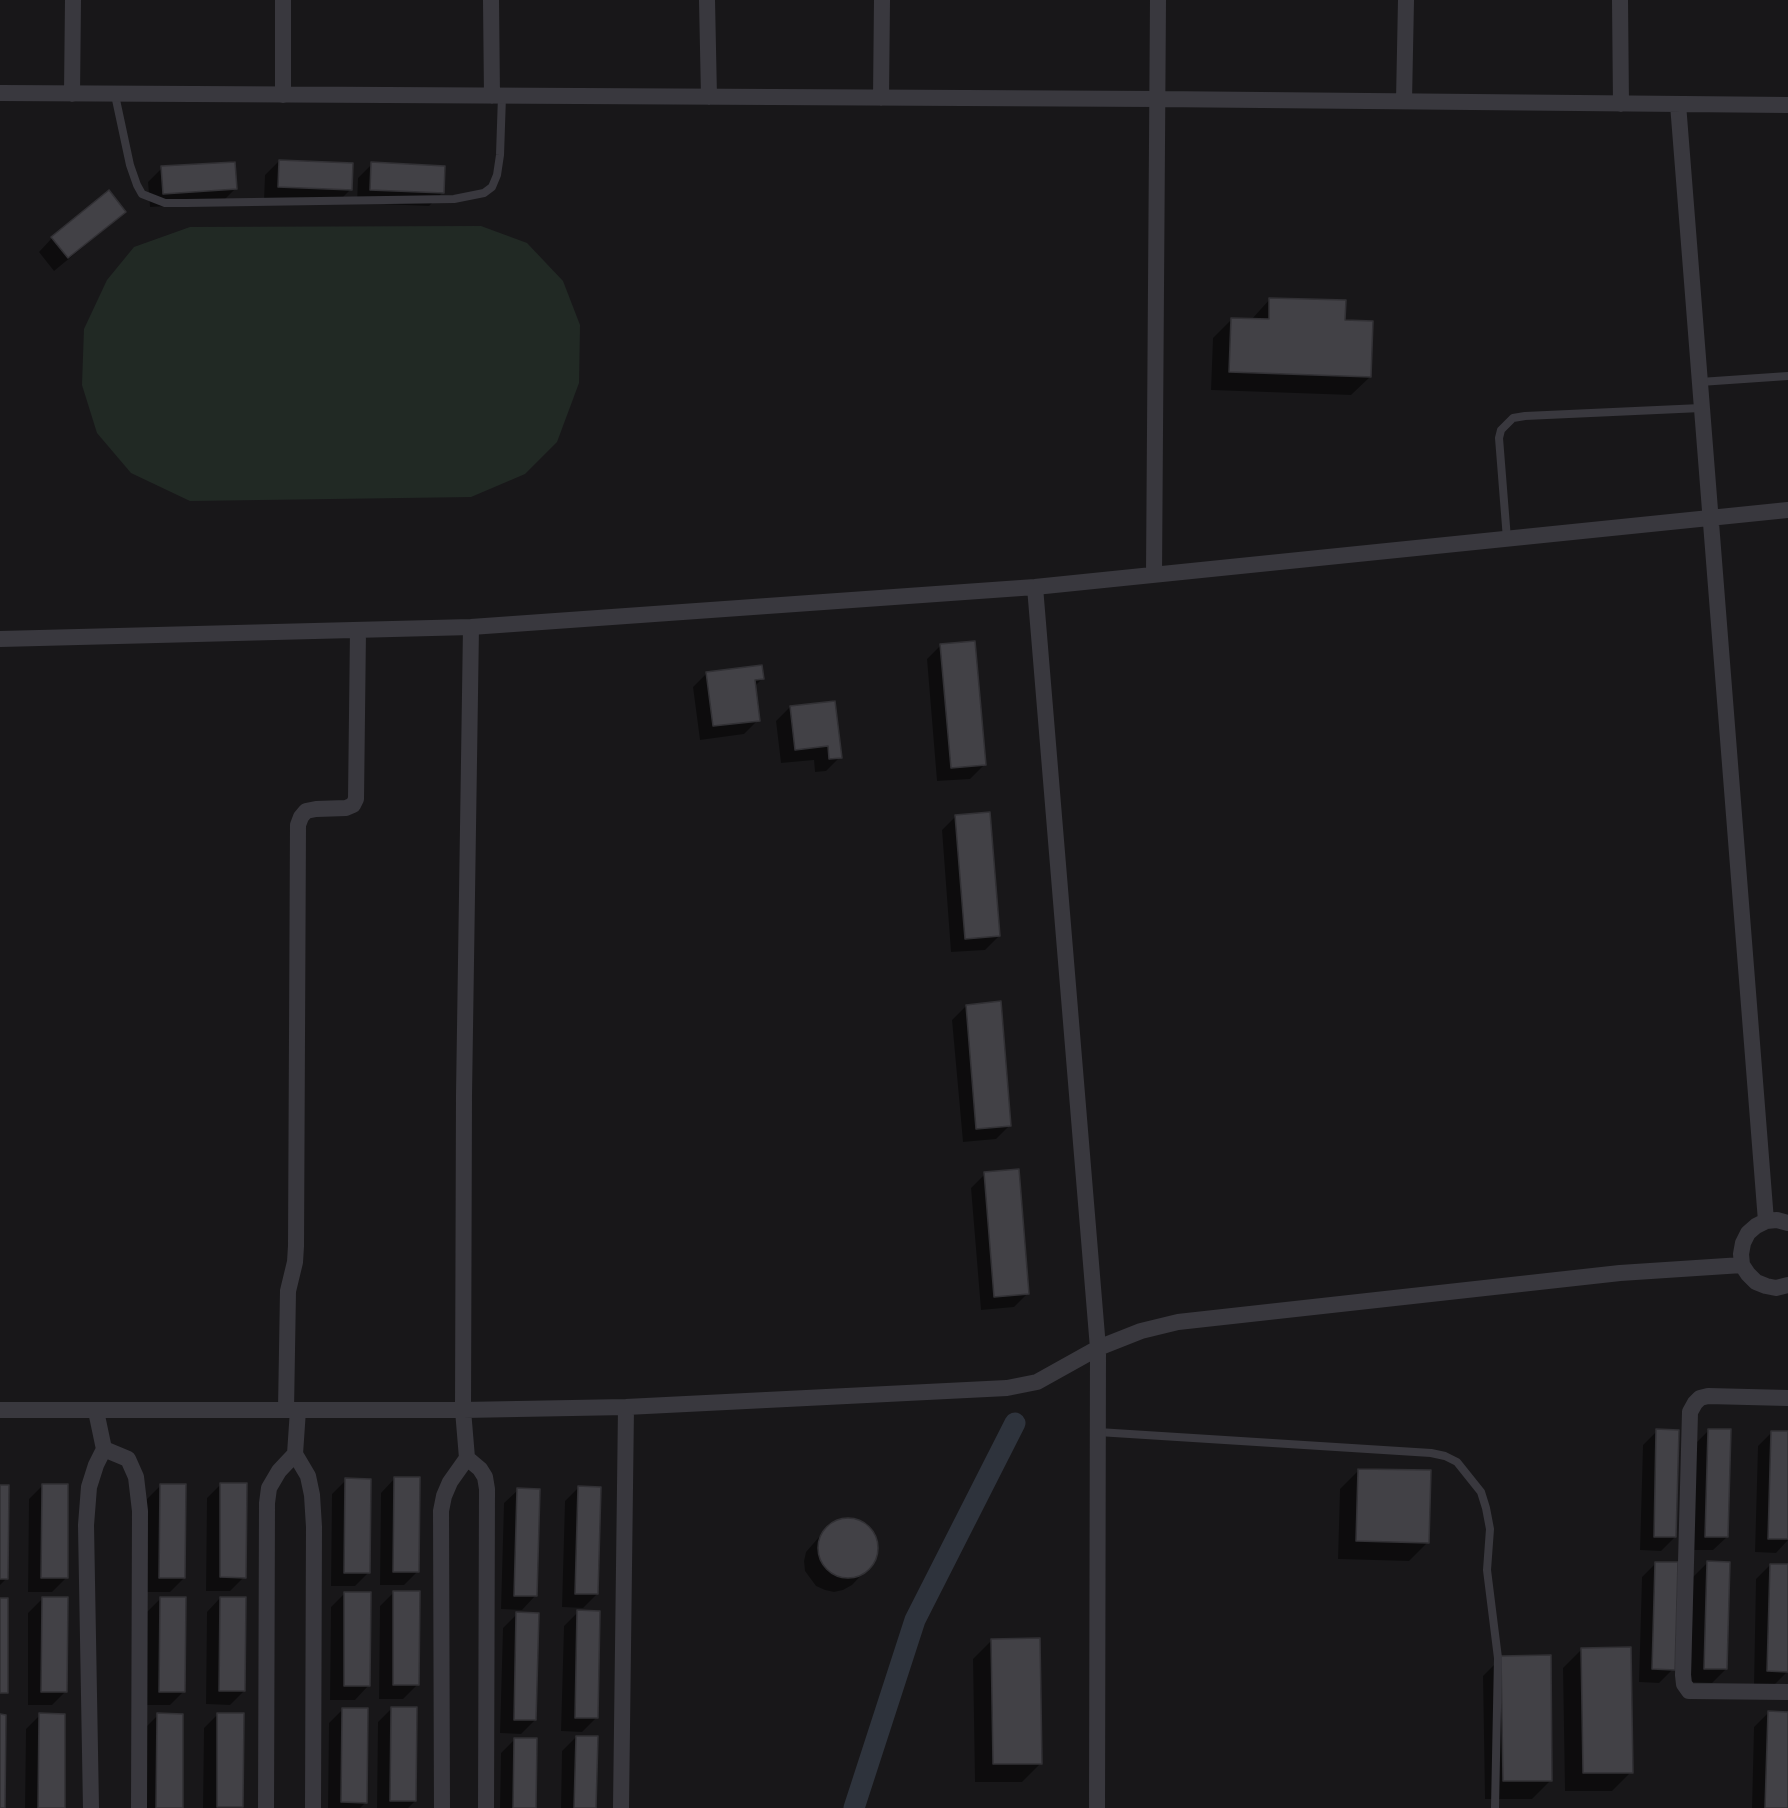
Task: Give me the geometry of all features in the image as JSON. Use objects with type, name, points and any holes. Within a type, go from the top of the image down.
[{"type":"street","points":[[72,94],[73,0]]},
{"type":"street","points":[[283,95],[284,0]]},
{"type":"street","points":[[491,0],[497,96]]},
{"type":"street","points":[[707,0],[709,97]]},
{"type":"street","points":[[881,98],[882,0]]},
{"type":"street","points":[[1154,574],[1158,0]]},
{"type":"street","points":[[1404,101],[1406,0]]},
{"type":"street","points":[[1620,0],[1621,104]]},
{"type":"street","points":[[0,93],[1788,105]]},
{"type":"street","points":[[1678,104],[1766,1221]]},
{"type":"street","points":[[0,639],[471,627],[1035,587],[1788,510]]},
{"type":"street","points":[[1035,587],[1098,1348],[1097,1808]]},
{"type":"street","points":[[442,1808],[441,1511],[450,1482],[467,1458],[463,1410],[464,1095],[471,627]]},
{"type":"street","points":[[313,1808],[312,1495],[308,1476],[295,1455],[287,1299],[296,1246],[298,825],[306,811],[346,808],[353,805],[356,799],[358,630]]},
{"type":"street","points":[[1788,1223],[1777,1220],[1766,1221],[1756,1226],[1748,1233],[1741,1254],[1742,1264],[1756,1282],[1776,1288],[1788,1286]]},
{"type":"street","points":[[0,1410],[463,1410],[626,1407],[1006,1388],[1037,1382],[1098,1348],[1141,1331],[1178,1322],[1620,1273],[1742,1264]]},
{"type":"street","points":[[1788,1398],[1708,1396],[1700,1398],[1690,1413],[1683,1675],[1684,1684],[1689,1691],[1788,1692]]},
{"type":"street","points":[[621,1808],[626,1407]]},
{"type":"street","points":[[91,1808],[86,1525],[89,1487],[104,1449],[96,1411]]},
{"type":"street","points":[[104,1449],[128,1459],[136,1476],[140,1511],[139,1808]]},
{"type":"street","points":[[266,1808],[267,1503],[269,1488],[279,1472],[295,1455]]},
{"type":"street","points":[[467,1458],[480,1469],[485,1477],[487,1489],[486,1808]]},
{"type":"lane","points":[[115,94],[130,165],[142,194],[155,200],[176,203],[454,199],[484,194],[492,187],[497,176],[500,155],[497,96]]},
{"type":"lane","points":[[1700,382],[1788,376]]},
{"type":"lane","points":[[1507,539],[1499,438],[1501,430],[1513,418],[1701,408]]},
{"type":"lane","points":[[1098,1432],[1431,1452],[1457,1462],[1481,1492],[1490,1529],[1487,1570],[1498,1658],[1495,1808]]},
{"type":"shaded area","points":[[481,226],[527,243],[563,281],[580,325],[579,383],[557,442],[525,474],[471,497],[190,501],[131,473],[97,433],[82,385],[84,329],[107,280],[134,247],[190,227]]},
{"type":"building","points":[[279,160],[353,163],[352,190],[278,187]]},
{"type":"building","points":[[235,162],[237,189],[163,194],[161,166]]},
{"type":"building","points":[[371,162],[445,166],[444,193],[370,190]]},
{"type":"building","points":[[109,190],[126,212],[68,258],[51,237]]},
{"type":"building","points":[[1269,298],[1346,300],[1345,320],[1373,321],[1371,377],[1229,372],[1231,318],[1269,319]]},
{"type":"building","points":[[975,641],[986,765],[951,768],[940,644]]},
{"type":"building","points":[[762,665],[764,679],[755,680],[760,721],[713,726],[706,672]]},
{"type":"building","points":[[835,701],[842,758],[829,759],[828,746],[795,750],[790,706]]},
{"type":"building","points":[[990,812],[1000,936],[965,939],[955,815]]},
{"type":"building","points":[[1001,1001],[1011,1126],[976,1129],[966,1005]]},
{"type":"building","points":[[1019,1169],[1029,1294],[994,1297],[984,1172]]},
{"type":"building","points":[[1656,1429],[1679,1430],[1676,1537],[1654,1537]]},
{"type":"building","points":[[1708,1429],[1731,1429],[1728,1537],[1705,1537]]},
{"type":"building","points":[[1771,1431],[1788,1431],[1788,1539],[1768,1539]]},
{"type":"building","points":[[1358,1469],[1431,1470],[1429,1543],[1356,1541]]},
{"type":"building","points":[[394,1477],[420,1477],[419,1572],[393,1572]]},
{"type":"building","points":[[345,1478],[371,1479],[370,1573],[344,1573]]},
{"type":"building","points":[[220,1483],[247,1483],[246,1578],[220,1577]]},
{"type":"building","points":[[42,1484],[68,1484],[68,1578],[41,1578]]},
{"type":"building","points":[[160,1484],[186,1484],[185,1578],[159,1578]]},
{"type":"building","points":[[0,1485],[9,1485],[8,1579],[0,1579]]},
{"type":"building","points":[[578,1486],[601,1487],[598,1594],[575,1594]]},
{"type":"building","points":[[517,1488],[540,1489],[537,1596],[514,1596]]},
{"type":"building","points":[[842,1518],[854,1518],[865,1523],[873,1531],[878,1548],[876,1560],[865,1573],[854,1578],[842,1578],[831,1573],[823,1565],[818,1554],[818,1542],[823,1531],[831,1523]]},
{"type":"building","points":[[1707,1561],[1730,1562],[1727,1669],[1704,1669]]},
{"type":"building","points":[[1655,1562],[1678,1562],[1675,1670],[1652,1669]]},
{"type":"building","points":[[1770,1564],[1788,1564],[1788,1672],[1767,1671]]},
{"type":"building","points":[[393,1591],[420,1591],[419,1685],[393,1685]]},
{"type":"building","points":[[344,1592],[371,1592],[370,1686],[344,1686]]},
{"type":"building","points":[[42,1597],[68,1597],[67,1692],[41,1692]]},
{"type":"building","points":[[160,1597],[186,1597],[185,1692],[159,1692]]},
{"type":"building","points":[[220,1597],[246,1597],[245,1691],[219,1691]]},
{"type":"building","points":[[0,1598],[8,1598],[8,1693],[0,1693]]},
{"type":"building","points":[[577,1610],[600,1611],[598,1718],[575,1718]]},
{"type":"building","points":[[516,1612],[539,1613],[536,1720],[514,1720]]},
{"type":"building","points":[[1040,1638],[1042,1764],[993,1764],[991,1639]]},
{"type":"building","points":[[1631,1647],[1633,1773],[1583,1773],[1581,1648]]},
{"type":"building","points":[[1551,1655],[1552,1781],[1503,1781],[1501,1656]]},
{"type":"building","points":[[391,1707],[417,1707],[416,1801],[390,1801]]},
{"type":"building","points":[[342,1708],[368,1708],[367,1803],[341,1802]]},
{"type":"building","points":[[1768,1711],[1788,1712],[1788,1808],[1765,1808]]},
{"type":"building","points":[[39,1713],[65,1714],[65,1808],[38,1808]]},
{"type":"building","points":[[157,1713],[183,1714],[183,1808],[156,1808]]},
{"type":"building","points":[[217,1713],[244,1713],[243,1807],[217,1807]]},
{"type":"building","points":[[0,1714],[6,1715],[5,1808],[0,1808]]},
{"type":"building","points":[[576,1736],[598,1736],[596,1808],[574,1808]]},
{"type":"building","points":[[514,1738],[537,1738],[536,1808],[513,1808]]},
{"type":"waterway","points":[[854,1808],[915,1620],[1015,1423]]}]
